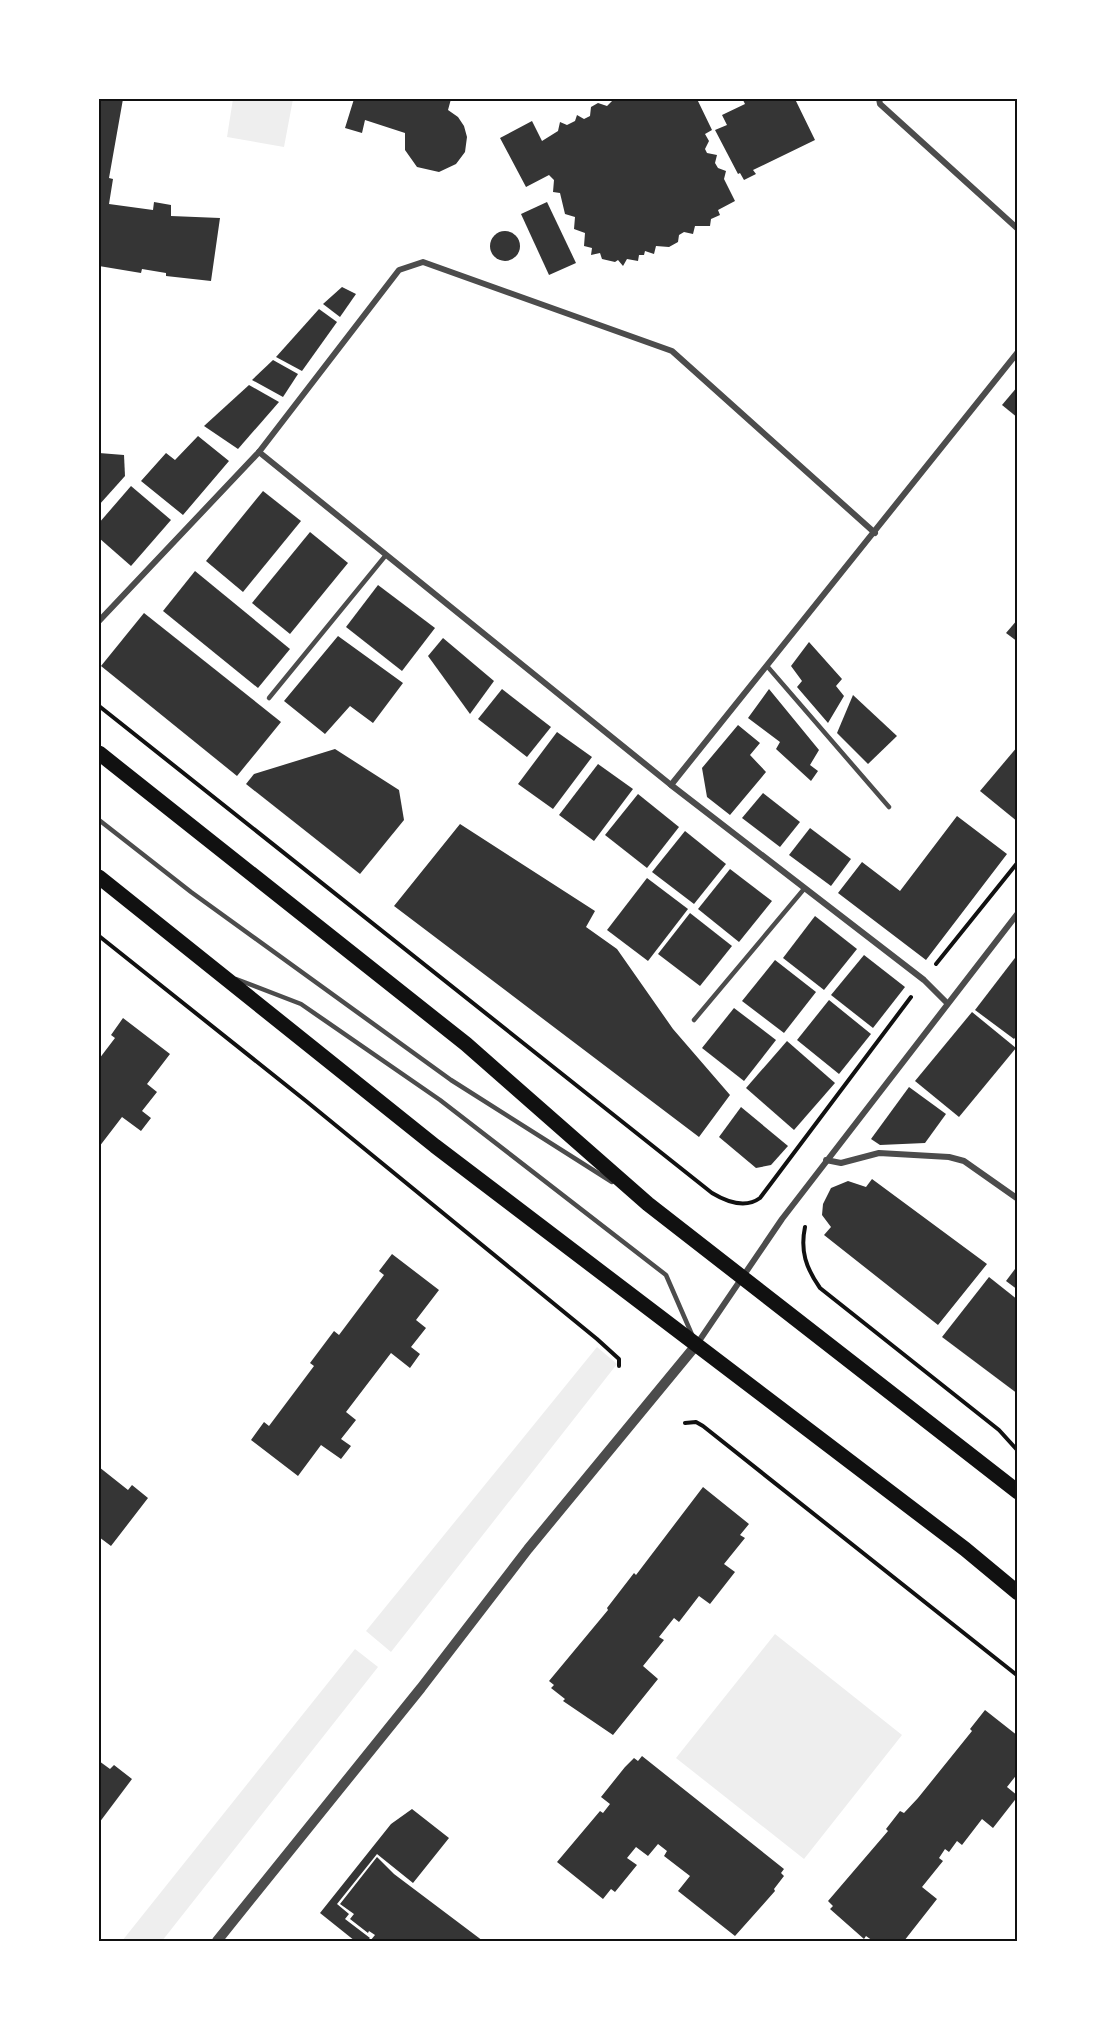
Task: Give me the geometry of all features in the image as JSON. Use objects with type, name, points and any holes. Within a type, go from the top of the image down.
[{"type":"main road","points":[[99,753],[466,1044],[648,1204],[741,1279],[1018,1492]]},
{"type":"main road","points":[[99,877],[435,1146],[965,1549],[1018,1593]]},
{"type":"street","points":[[879,102],[1018,229]]},
{"type":"street","points":[[99,621],[259,452],[399,270],[423,262],[672,351],[875,533]]},
{"type":"street","points":[[671,785],[1018,352]]},
{"type":"street","points":[[259,452],[671,785],[924,980],[947,1003]]},
{"type":"street","points":[[217,1941],[421,1688],[528,1549],[697,1344],[826,1160],[1018,913]]},
{"type":"street","points":[[826,1160],[841,1163],[879,1153],[950,1157],[964,1161],[1018,1199]]},
{"type":"lane","points":[[269,698],[386,555]]},
{"type":"lane","points":[[768,666],[890,807]]},
{"type":"lane","points":[[99,820],[191,892],[451,1080],[648,1204]]},
{"type":"lane","points":[[694,1020],[804,889]]},
{"type":"lane","points":[[220,973],[301,1004],[440,1100],[638,1253],[666,1275],[697,1344]]},
{"type":"path","points":[[99,706],[712,1193],[737,1204],[749,1203],[760,1198],[924,980],[1018,862]]},
{"type":"path","points":[[99,936],[306,1101],[597,1340],[619,1359],[619,1366]]},
{"type":"path","points":[[807,1221],[803,1252],[807,1266],[820,1288],[999,1430],[1018,1451]]},
{"type":"path","points":[[685,1424],[696,1422],[703,1426],[1018,1676]]},
{"type":"shaded area","points":[[233,99],[293,99],[284,147],[227,137]]},
{"type":"shaded area","points":[[597,1347],[617,1364],[391,1652],[366,1631]]},
{"type":"shaded area","points":[[775,1634],[902,1735],[804,1859],[676,1758]]},
{"type":"shaded area","points":[[355,1649],[378,1667],[162,1941],[122,1941]]},
{"type":"building","points":[[99,99],[123,99],[109,178],[113,179],[109,204],[153,210],[154,202],[171,205],[171,216],[220,218],[211,281],[166,276],[166,273],[142,269],[141,273],[99,266],[101,228],[99,227]]},
{"type":"building","points":[[354,99],[451,99],[448,110],[458,117],[467,137],[465,152],[456,164],[439,172],[417,167],[405,150],[405,133],[365,120],[362,133],[345,128]]},
{"type":"building","points":[[614,99],[697,99],[712,130],[705,134],[709,141],[705,149],[707,153],[717,155],[715,163],[718,168],[726,171],[724,179],[735,201],[718,210],[720,215],[711,219],[710,226],[695,226],[693,234],[684,232],[679,235],[678,242],[669,247],[656,246],[654,254],[645,251],[644,255],[639,255],[638,261],[627,259],[623,266],[618,260],[615,262],[602,259],[600,253],[591,255],[592,248],[584,246],[585,233],[574,229],[575,217],[565,214],[560,193],[553,192],[554,180],[549,175],[526,187],[500,138],[532,121],[542,141],[558,131],[560,122],[567,125],[575,121],[577,115],[584,119],[590,116],[591,107],[598,103],[607,106]]},
{"type":"building","points":[[795,99],[815,140],[753,170],[756,174],[744,180],[740,173],[738,174],[715,130],[727,125],[722,115],[745,104],[743,100]]},
{"type":"building","points":[[547,202],[576,263],[549,275],[521,214]]},
{"type":"building","points":[[505,231],[516,235],[520,246],[516,257],[505,261],[494,257],[490,246],[494,235]]},
{"type":"building","points":[[342,287],[356,294],[340,317],[323,304]]},
{"type":"building","points":[[319,309],[337,322],[302,371],[276,357]]},
{"type":"building","points":[[273,360],[298,374],[283,397],[252,380]]},
{"type":"building","points":[[249,385],[279,402],[238,449],[204,426]]},
{"type":"building","points":[[1018,386],[1018,418],[1002,405]]},
{"type":"building","points":[[198,436],[229,461],[183,515],[141,481],[166,453],[175,460]]},
{"type":"building","points":[[99,453],[124,455],[125,476],[99,505]]},
{"type":"building","points":[[131,486],[171,520],[131,566],[99,538],[99,523]]},
{"type":"building","points":[[263,491],[301,521],[243,592],[206,561]]},
{"type":"building","points":[[310,532],[348,563],[290,634],[252,603]]},
{"type":"building","points":[[195,571],[290,649],[258,688],[163,611]]},
{"type":"building","points":[[378,585],[435,628],[402,671],[346,627]]},
{"type":"building","points":[[144,613],[281,722],[237,776],[101,666]]},
{"type":"building","points":[[1018,619],[1018,642],[1006,633]]},
{"type":"building","points":[[338,636],[403,683],[373,723],[350,706],[325,734],[284,701]]},
{"type":"building","points":[[443,638],[494,681],[470,714],[428,656]]},
{"type":"building","points":[[809,642],[842,679],[836,686],[844,696],[828,723],[797,687],[802,681],[791,666]]},
{"type":"building","points":[[502,689],[551,727],[527,757],[478,719]]},
{"type":"building","points":[[769,689],[819,750],[810,765],[818,771],[811,781],[776,749],[780,742],[748,718]]},
{"type":"building","points":[[853,695],[897,736],[868,764],[837,733]]},
{"type":"building","points":[[738,725],[760,743],[750,755],[766,772],[730,815],[707,797],[702,768]]},
{"type":"building","points":[[557,732],[592,757],[553,809],[518,784]]},
{"type":"building","points":[[1018,746],[1018,822],[980,791]]},
{"type":"building","points":[[335,749],[399,790],[404,820],[360,874],[246,784],[254,774]]},
{"type":"building","points":[[598,764],[633,789],[594,841],[559,815]]},
{"type":"building","points":[[763,793],[800,822],[780,847],[742,818]]},
{"type":"building","points":[[638,794],[679,827],[647,868],[605,835]]},
{"type":"building","points":[[957,816],[1007,854],[926,960],[838,893],[862,862],[900,891]]},
{"type":"building","points":[[460,824],[595,911],[586,927],[617,949],[673,1029],[730,1095],[699,1137],[394,906]]},
{"type":"building","points":[[810,828],[851,859],[831,886],[789,855]]},
{"type":"building","points":[[685,831],[726,864],[694,904],[652,872]]},
{"type":"building","points":[[730,869],[772,901],[739,942],[698,909]]},
{"type":"building","points":[[647,878],[688,909],[648,961],[607,930]]},
{"type":"building","points":[[690,913],[732,946],[700,986],[658,954]]},
{"type":"building","points":[[815,916],[857,949],[824,990],[783,958]]},
{"type":"building","points":[[1018,954],[1018,1034],[1014,1039],[975,1010]]},
{"type":"building","points":[[864,955],[905,987],[873,1028],[831,995]]},
{"type":"building","points":[[775,960],[816,992],[784,1033],[742,1001]]},
{"type":"building","points":[[829,1000],[871,1034],[839,1074],[797,1040]]},
{"type":"building","points":[[734,1008],[776,1040],[744,1081],[702,1048]]},
{"type":"building","points":[[972,1012],[1016,1048],[959,1117],[915,1081]]},
{"type":"building","points":[[123,1018],[170,1054],[147,1084],[157,1092],[142,1111],[151,1118],[141,1131],[122,1117],[99,1147],[99,1059],[115,1038],[111,1035]]},
{"type":"building","points":[[787,1041],[835,1083],[794,1130],[746,1088]]},
{"type":"building","points":[[909,1087],[946,1114],[925,1143],[880,1145],[871,1139]]},
{"type":"building","points":[[741,1107],[788,1146],[771,1165],[756,1168],[719,1137]]},
{"type":"building","points":[[872,1179],[987,1264],[938,1325],[824,1235],[831,1227],[822,1215],[823,1204],[831,1188],[848,1181],[866,1187]]},
{"type":"building","points":[[392,1254],[439,1290],[416,1320],[426,1328],[411,1347],[420,1354],[410,1368],[391,1353],[346,1412],[356,1420],[341,1439],[351,1446],[341,1459],[321,1445],[298,1476],[251,1440],[264,1422],[269,1426],[314,1366],[310,1363],[334,1331],[339,1335],[384,1275],[379,1271]]},
{"type":"building","points":[[1018,1265],[1018,1290],[1006,1281]]},
{"type":"building","points":[[989,1277],[1018,1300],[1018,1394],[942,1337]]},
{"type":"building","points":[[99,1467],[128,1490],[132,1485],[148,1498],[111,1546],[99,1537]]},
{"type":"building","points":[[703,1487],[749,1524],[740,1535],[745,1538],[724,1564],[735,1572],[710,1604],[699,1596],[679,1622],[674,1618],[659,1637],[664,1640],[643,1666],[658,1679],[613,1735],[563,1701],[565,1699],[551,1688],[554,1685],[549,1681],[608,1610],[607,1608],[634,1573],[636,1575]]},
{"type":"building","points":[[985,1710],[1018,1736],[1018,1773],[1007,1787],[1018,1796],[993,1828],[982,1819],[962,1845],[957,1841],[949,1852],[945,1849],[939,1858],[943,1861],[922,1887],[937,1899],[904,1941],[873,1941],[866,1936],[864,1939],[830,1909],[833,1906],[828,1901],[888,1831],[886,1829],[900,1811],[904,1813],[918,1798],[972,1731],[970,1729]]},
{"type":"building","points":[[642,1756],[784,1869],[781,1873],[784,1876],[774,1889],[775,1891],[735,1936],[678,1891],[690,1876],[664,1856],[667,1851],[658,1844],[648,1856],[636,1847],[627,1858],[637,1865],[615,1892],[611,1889],[603,1899],[557,1862],[600,1811],[603,1813],[610,1804],[601,1797],[625,1767],[634,1758],[638,1761]]},
{"type":"building","points":[[99,1761],[110,1769],[114,1765],[132,1779],[99,1823]]},
{"type":"building","points":[[412,1809],[449,1838],[413,1883],[377,1854],[337,1904],[349,1914],[345,1919],[370,1938],[367,1941],[355,1941],[320,1913],[391,1824]]},
{"type":"building","points":[[377,1857],[394,1874],[483,1941],[370,1941],[375,1935],[369,1931],[368,1933],[350,1919],[354,1914],[340,1904]]}]
